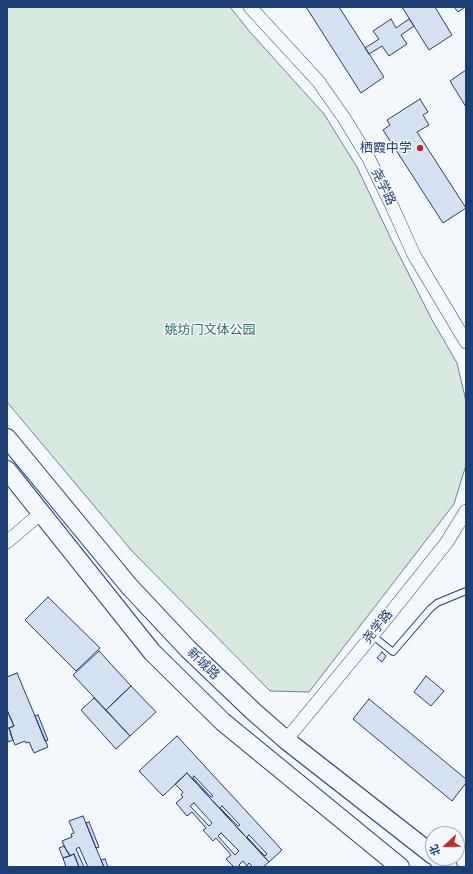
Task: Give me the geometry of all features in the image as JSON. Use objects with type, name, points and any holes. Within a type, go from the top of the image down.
[{"type":"main road","name":"新城路","points":[[7,438],[140,597],[188,649],[254,712],[286,740],[425,849]]},
{"type":"main road","name":"新城路","points":[[7,470],[152,652],[223,722],[398,866]]},
{"type":"street","name":"尧学路","points":[[250,7],[318,81],[344,118],[368,157],[414,255],[466,342]]},
{"type":"street","name":"尧学路","points":[[286,740],[447,542],[466,511]]},
{"type":"street","points":[[7,542],[42,513]]},
{"type":"lane","points":[[372,635],[393,652],[437,603],[466,591]]},
{"type":"green space","name":"姚坊门文体公园","points":[[7,7],[230,7],[250,32],[324,114],[357,167],[431,318],[457,363],[466,401],[466,465],[454,504],[309,692],[270,691],[132,551],[7,402]]},
{"type":"building","points":[[306,7],[339,7],[384,77],[361,93]]},
{"type":"building","points":[[402,7],[435,7],[452,35],[429,50]]},
{"type":"building","points":[[454,7],[465,7],[458,12]]},
{"type":"building","points":[[391,19],[396,28],[409,19],[414,26],[401,35],[407,44],[389,56],[382,46],[369,54],[365,48],[379,39],[373,31]]},
{"type":"building","points":[[466,70],[466,107],[450,81]]},
{"type":"building","points":[[420,99],[428,112],[423,115],[429,125],[417,132],[466,208],[443,223],[383,130],[390,125],[387,120]]},
{"type":"building","points":[[48,597],[100,648],[76,671],[25,620]]},
{"type":"building","points":[[99,651],[131,686],[106,710],[73,675]]},
{"type":"building","points":[[382,652],[386,656],[382,662],[377,658]]},
{"type":"building","points":[[17,673],[48,747],[34,753],[29,742],[26,743],[25,741],[15,745],[10,733],[9,728],[14,726],[7,710],[7,677]]},
{"type":"building","points":[[426,676],[444,691],[431,706],[414,692]]},
{"type":"building","points":[[131,686],[156,712],[130,736],[106,710]]},
{"type":"building","points":[[94,698],[130,736],[116,749],[81,710]]},
{"type":"building","points":[[369,699],[466,779],[466,783],[452,801],[353,719]]},
{"type":"building","points":[[7,710],[14,726],[7,729]]},
{"type":"building","points":[[38,715],[48,740],[45,741],[35,716]]},
{"type":"building","points":[[9,728],[13,740],[8,742],[7,729]]},
{"type":"building","points":[[177,736],[282,850],[269,862],[187,773],[163,796],[139,771]],"holes":[[[194,776],[213,796],[211,797],[193,778]],[[222,806],[240,825],[238,826],[220,808]],[[249,835],[267,854],[265,856],[247,837]]]},
{"type":"building","points":[[187,773],[269,862],[263,867],[253,867],[249,863],[247,866],[243,861],[239,865],[241,867],[234,867],[226,859],[231,855],[216,838],[213,841],[203,830],[206,828],[192,812],[187,816],[176,803],[183,797],[181,795],[183,792],[175,784]],"holes":[[[194,803],[212,823],[209,826],[190,806]],[[221,833],[239,851],[235,855],[218,836]]]},
{"type":"building","points":[[83,816],[104,867],[88,867],[79,847],[76,849],[84,867],[79,867],[74,854],[70,856],[62,841],[72,837],[71,834],[74,833],[69,821]]},
{"type":"building","points":[[89,822],[99,847],[96,848],[86,823]]},
{"type":"building","points":[[64,846],[70,856],[63,858],[59,848]]},
{"type":"building","points":[[74,854],[79,867],[66,867],[63,858]]},
{"type":"building","points":[[105,859],[108,867],[104,867],[101,860]]},
{"type":"place","name":"栖霞中学","points":[[420,148]]}]
